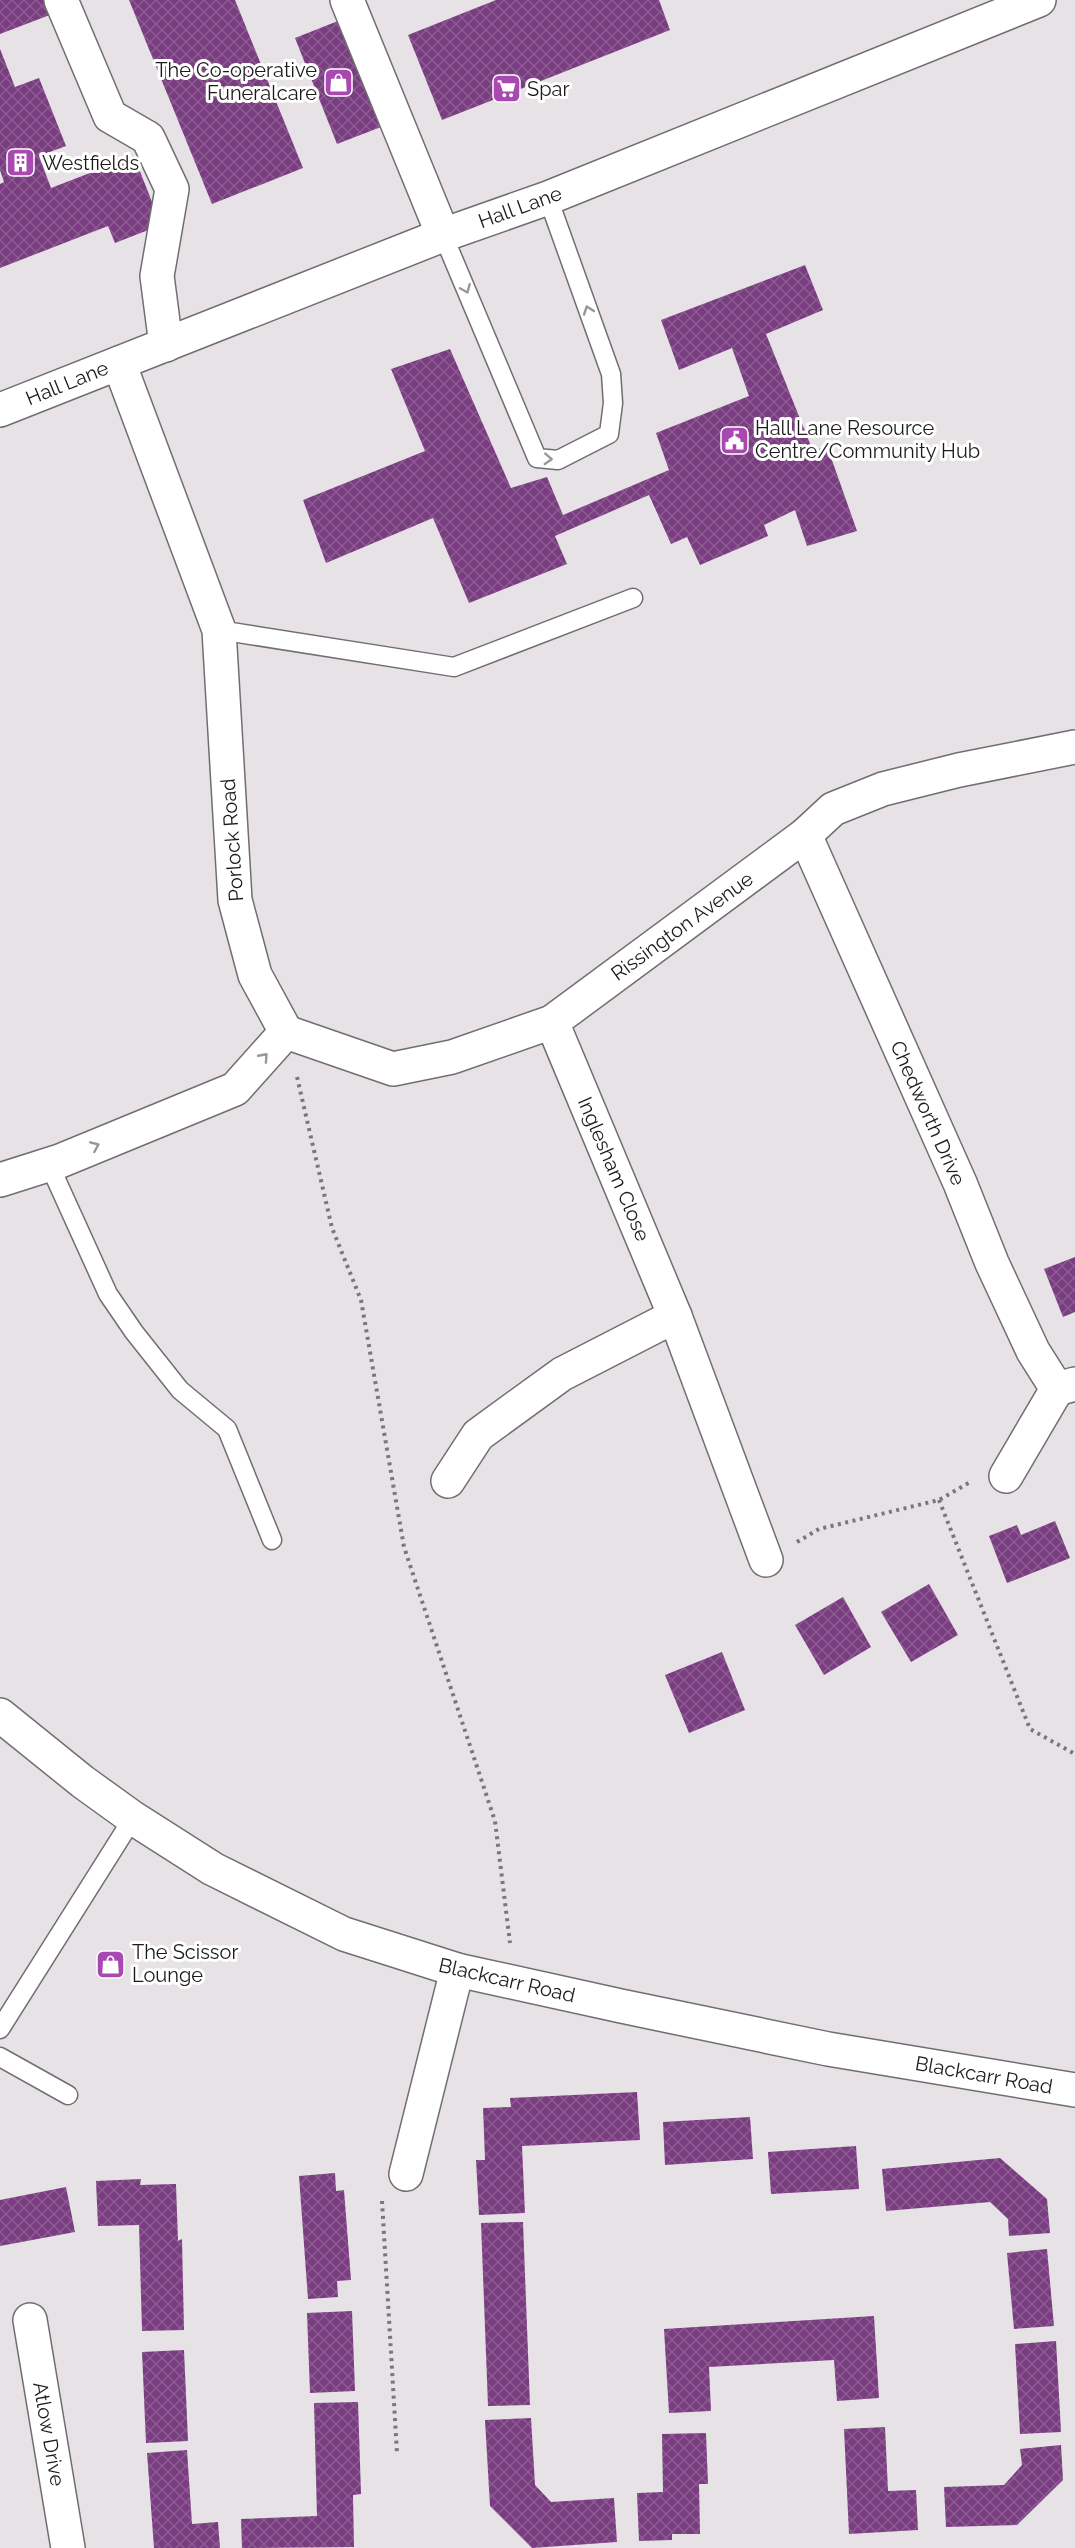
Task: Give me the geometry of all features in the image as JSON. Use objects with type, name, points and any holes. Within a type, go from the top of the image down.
[{"type":"street","points":[[61,0],[110,116],[148,138],[172,189],[157,276],[166,345]]},
{"type":"street","points":[[347,0],[443,235]]},
{"type":"street","name":"Hall Lane","points":[[0,410],[443,235],[548,198],[1039,0]]},
{"type":"street","name":"Porlock Road","points":[[119,363],[219,630],[235,900],[255,975],[286,1032]]},
{"type":"street","name":"Rissington Avenue","points":[[286,1032],[393,1069],[452,1057],[552,1022],[805,835],[833,809],[883,789],[959,770],[1075,747]]},
{"type":"street","name":"Chedworth Drive","points":[[805,835],[960,1183],[992,1263],[1033,1351],[1066,1386],[1013,1465]]},
{"type":"street","name":"Inglesham Close","points":[[552,1022],[675,1317],[766,1560]]},
{"type":"street","points":[[0,1180],[50,1164],[235,1089],[286,1032]]},
{"type":"street","points":[[448,1481],[478,1435],[487,1428],[562,1374],[675,1317]]},
{"type":"street","name":"Blackcarr Road","points":[[0,1716],[82,1782],[213,1869],[344,1935],[457,1970],[828,2049],[1075,2090]]},
{"type":"street","points":[[406,2175],[457,1970]]},
{"type":"street","name":"Atlow Drive","points":[[30,2320],[68,2548]]},
{"type":"lane","points":[[443,235],[537,458],[558,460],[609,434],[613,403],[611,374],[548,198]]},
{"type":"lane","points":[[219,630],[454,667],[633,598]]},
{"type":"lane","points":[[50,1164],[108,1294],[134,1332],[180,1390],[227,1429],[272,1540]]},
{"type":"lane","points":[[0,2029],[133,1818]]},
{"type":"lane","points":[[0,2057],[68,2095]]},
{"type":"path","points":[[286,1032],[332,1228],[361,1300],[404,1547],[495,1821],[515,1982]]},
{"type":"path","points":[[766,1560],[819,1529],[939,1500],[1013,1465]]},
{"type":"path","points":[[939,1500],[1030,1729],[1075,1754]]},
{"type":"path","points":[[397,2453],[381,2197],[406,2175]]},
{"type":"building","points":[[0,0],[50,0],[55,13],[0,34]]},
{"type":"building","points":[[129,0],[235,0],[303,168],[212,204]]},
{"type":"building","points":[[496,0],[659,0],[670,30],[442,120],[408,35]]},
{"type":"building","name":"The Co-operative Funeralcare","points":[[338,21],[381,127],[337,144],[295,38]]},
{"type":"building","name":"Westfields","points":[[0,49],[15,87],[39,78],[66,146],[39,156],[51,188],[134,156],[161,225],[115,243],[108,226],[0,268],[0,184],[4,182],[0,170]]},
{"type":"building","name":"Hall Lane Resource Centre/Community Hub","points":[[805,265],[823,310],[766,334],[813,451],[827,446],[857,531],[807,546],[795,510],[764,525],[768,536],[700,565],[687,537],[671,544],[649,495],[555,536],[567,564],[469,603],[433,518],[326,563],[303,500],[425,451],[391,369],[450,349],[511,488],[547,477],[563,515],[669,470],[656,433],[749,396],[732,348],[679,370],[661,320]]},
{"type":"building","points":[[1075,1257],[1075,1312],[1063,1317],[1044,1269]]},
{"type":"building","points":[[1055,1521],[1070,1558],[1007,1583],[989,1536],[1017,1525],[1021,1535]]},
{"type":"building","points":[[929,1584],[958,1635],[911,1662],[881,1612]]},
{"type":"building","points":[[843,1597],[871,1647],[824,1675],[795,1625]]},
{"type":"building","points":[[722,1652],[745,1710],[689,1733],[665,1675]]},
{"type":"building","points":[[637,2092],[640,2140],[522,2146],[525,2213],[479,2215],[476,2160],[485,2160],[483,2108],[511,2107],[510,2098]]},
{"type":"building","points":[[750,2117],[753,2159],[665,2165],[663,2122]]},
{"type":"building","points":[[856,2146],[859,2189],[771,2194],[768,2152]]},
{"type":"building","points":[[1000,2158],[1047,2199],[1050,2233],[1009,2236],[1008,2219],[990,2202],[886,2211],[882,2169]]},
{"type":"building","points":[[335,2173],[336,2191],[344,2190],[351,2280],[337,2281],[338,2297],[308,2299],[299,2176]]},
{"type":"building","points":[[141,2179],[140,2185],[176,2184],[178,2241],[182,2239],[184,2330],[142,2331],[139,2225],[98,2226],[96,2181]]},
{"type":"building","points":[[66,2187],[75,2232],[0,2246],[0,2200]]},
{"type":"building","points":[[523,2222],[530,2405],[488,2406],[481,2223]]},
{"type":"building","points":[[1047,2249],[1054,2326],[1014,2329],[1007,2253]]},
{"type":"building","points":[[352,2311],[355,2391],[310,2393],[307,2313]]},
{"type":"building","points":[[874,2316],[879,2398],[837,2401],[834,2360],[709,2367],[711,2411],[669,2413],[664,2329]]},
{"type":"building","points":[[1056,2341],[1061,2432],[1020,2434],[1015,2344]]},
{"type":"building","points":[[184,2350],[188,2441],[146,2443],[142,2352]]},
{"type":"building","points":[[358,2402],[361,2494],[353,2495],[354,2547],[242,2548],[241,2519],[317,2516],[314,2403]]},
{"type":"building","points":[[531,2418],[535,2485],[551,2502],[614,2498],[617,2542],[532,2548],[490,2506],[485,2420]]},
{"type":"building","points":[[885,2427],[888,2491],[916,2490],[918,2530],[849,2534],[844,2429]]},
{"type":"building","points":[[706,2433],[708,2484],[699,2484],[700,2534],[672,2534],[672,2540],[639,2541],[637,2493],[663,2492],[662,2434]]},
{"type":"building","points":[[1061,2445],[1063,2480],[1017,2525],[946,2527],[944,2487],[1004,2485],[1022,2465],[1020,2449]]},
{"type":"building","points":[[187,2450],[192,2524],[218,2522],[220,2548],[154,2548],[147,2453]]},
{"type":"place","name":"The Co-operative Funeralcare","points":[[338,82]]},
{"type":"place","name":"Spar","points":[[506,89]]},
{"type":"place","name":"Westfields","points":[[21,163]]},
{"type":"place","name":"Hall Lane Resource Centre/Community Hub","points":[[734,440]]},
{"type":"place","name":"The Scissor Lounge","points":[[111,1964]]}]
